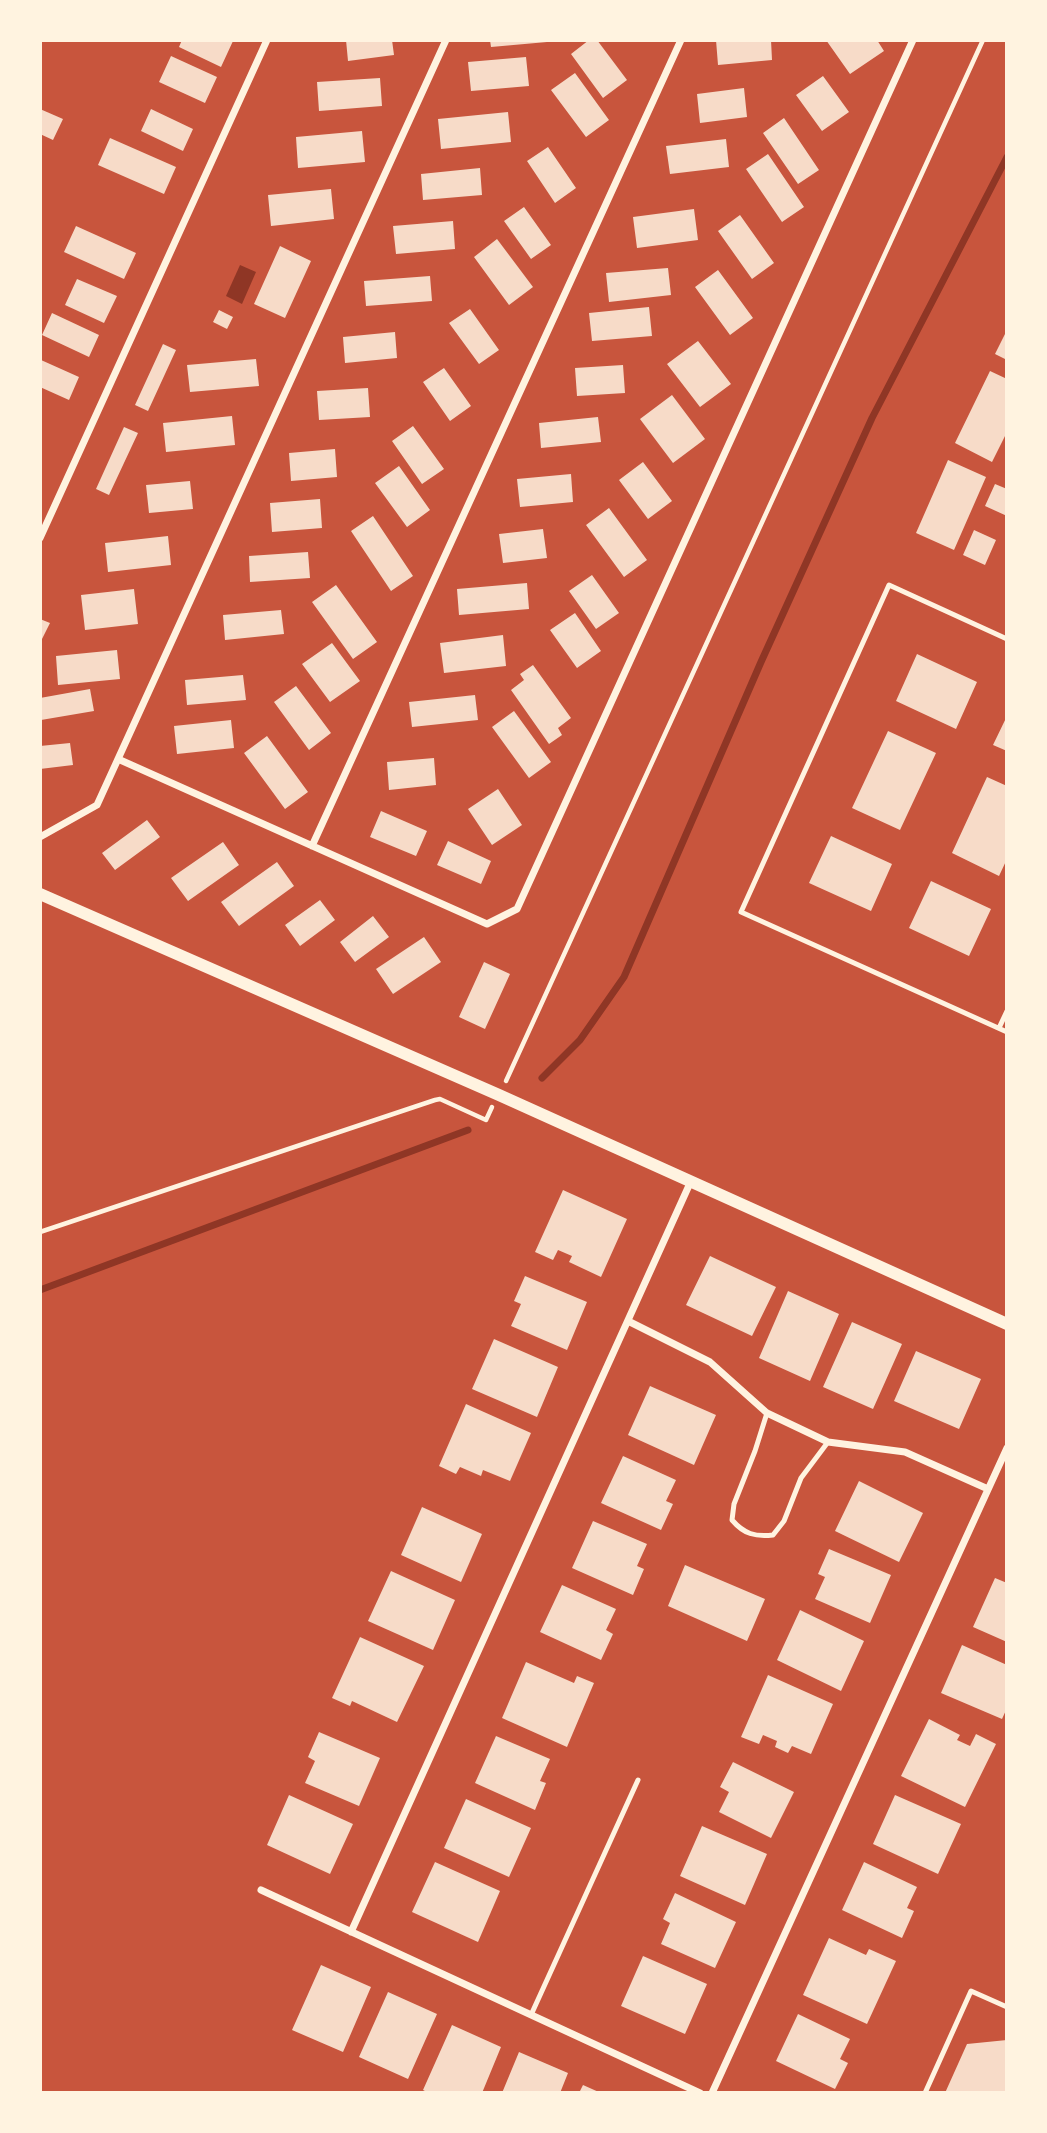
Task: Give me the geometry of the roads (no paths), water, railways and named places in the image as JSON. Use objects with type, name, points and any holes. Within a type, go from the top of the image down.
[{"type":"street","points":[[40,538],[267,40]]},
{"type":"street","points":[[40,837],[97,806],[446,40]]},
{"type":"street","points":[[312,846],[681,40]]},
{"type":"street","points":[[118,759],[486,924],[517,909],[913,40]]},
{"type":"street","points":[[40,894],[691,1181],[1007,1324]]},
{"type":"street","points":[[351,1932],[691,1181]]},
{"type":"street","points":[[628,1321],[710,1362],[767,1413],[828,1442],[905,1452],[989,1489]]},
{"type":"street","points":[[712,2093],[1007,1448]]},
{"type":"street","points":[[261,1890],[700,2093]]},
{"type":"lane","points":[[1007,639],[889,585],[741,912],[1007,1032]]},
{"type":"lane","points":[[999,1028],[1007,1011]]},
{"type":"lane","points":[[767,1413],[734,1504],[732,1520],[741,1531],[758,1537],[773,1535],[784,1521],[801,1478],[828,1442]]},
{"type":"lane","points":[[531,2015],[638,1780]]},
{"type":"lane","points":[[925,2093],[971,1991],[1007,2007]]},
{"type":"waterway","points":[[542,1078],[580,1040],[624,977],[761,662],[872,418],[1007,157]]},
{"type":"waterway","points":[[40,1290],[468,1130]]}]
